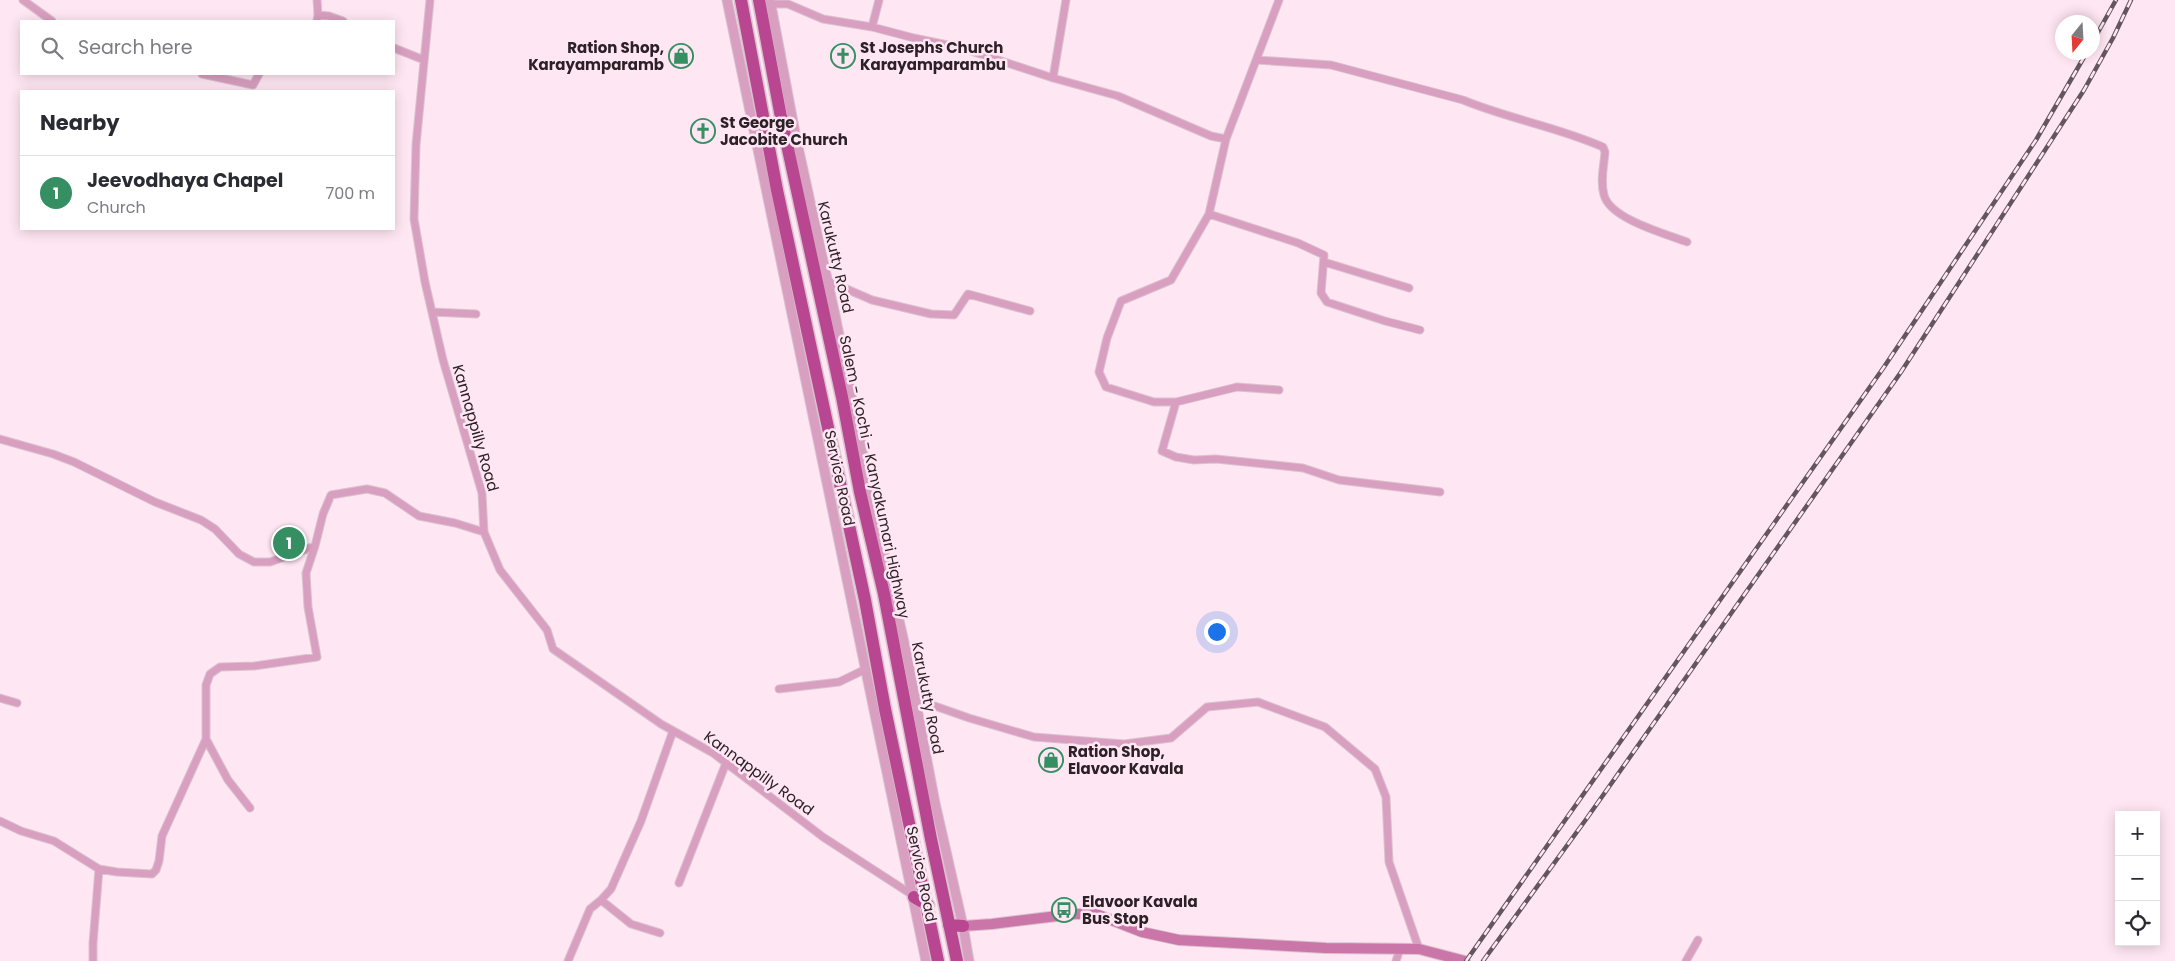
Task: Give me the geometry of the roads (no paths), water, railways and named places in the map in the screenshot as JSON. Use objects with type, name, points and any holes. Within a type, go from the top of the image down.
[{"type":"highway","points":[[741,0],[777,190],[928,905],[938,961]]},
{"type":"highway","name":"Salem - Kochi - Kanyakumari Highway","points":[[767,1],[781,117],[842,397],[860,492],[884,594],[917,772],[957,961]]},
{"type":"highway","points":[[914,897],[928,905]]},
{"type":"highway","points":[[949,925],[963,926]]},
{"type":"main road","points":[[963,926],[1074,914],[1096,914],[1142,932],[1180,940],[1326,948],[1418,949],[1465,961]]},
{"type":"street","points":[[23,0],[51,20]]},
{"type":"street","points":[[317,0],[317,18],[329,16],[340,20]]},
{"type":"street","name":"Kannappilly Road","points":[[430,0],[416,144],[414,219],[443,360],[482,493],[484,532],[500,570],[547,630],[553,649],[673,731],[714,754],[823,837],[914,897]]},
{"type":"street","name":"Service Road","points":[[727,0],[926,961]]},
{"type":"street","points":[[872,27],[879,0]]},
{"type":"street","points":[[1053,78],[1066,0]]},
{"type":"street","points":[[1279,0],[1226,139],[1208,214],[1170,280],[1121,301],[1107,338],[1099,372],[1106,387],[1154,402],[1176,402],[1237,387],[1279,390]]},
{"type":"street","points":[[767,1],[789,2],[823,19],[872,27],[962,48],[1053,78],[1118,96],[1211,136],[1226,139]]},
{"type":"street","name":"Karukutty Road","points":[[767,1],[828,281],[915,699],[933,795],[963,926],[969,961]]},
{"type":"street","points":[[395,48],[424,60]]},
{"type":"street","points":[[1257,60],[1331,65],[1463,100],[1482,108],[1582,137],[1604,147],[1604,196],[1611,206],[1622,216],[1687,242]]},
{"type":"street","points":[[206,75],[252,88],[258,75]]},
{"type":"street","points":[[1208,214],[1298,243],[1324,254],[1321,293],[1327,302],[1420,330]]},
{"type":"street","points":[[1324,262],[1409,288]]},
{"type":"street","points":[[828,281],[872,300],[931,314],[954,315],[968,294],[1030,310]]},
{"type":"street","points":[[432,312],[476,314]]},
{"type":"street","points":[[1176,402],[1162,450],[1176,457],[1303,468],[1338,480],[1440,492]]},
{"type":"street","points":[[0,439],[74,462],[155,502],[208,524],[246,559],[262,564],[315,546]]},
{"type":"street","points":[[0,822],[21,831],[54,841],[99,869],[152,874],[156,870],[162,836],[206,740],[206,685],[210,674],[220,667],[254,666],[317,657],[308,606],[306,573],[323,514],[331,496],[367,489],[385,493],[419,516],[484,532]]},
{"type":"street","points":[[778,689],[840,682],[866,669]]},
{"type":"street","points":[[0,698],[17,703]]},
{"type":"street","points":[[915,699],[969,718],[1034,737],[1124,744],[1171,738],[1207,707],[1258,702],[1325,727],[1375,769],[1386,797],[1389,862],[1418,949]]},
{"type":"street","points":[[568,961],[590,909],[611,889],[641,821],[673,731]]},
{"type":"street","points":[[206,740],[228,780],[250,808]]},
{"type":"street","points":[[679,882],[726,763]]},
{"type":"street","points":[[93,961],[99,869]]},
{"type":"street","points":[[601,900],[631,924],[660,933]]},
{"type":"street","points":[[1686,961],[1698,940]]},
{"type":"street","points":[[1396,961],[1400,949]]},
{"type":"railway","points":[[2100,29],[2116,0]]},
{"type":"railway","points":[[1483,961],[1587,818],[1901,372],[2084,90],[2113,38],[2131,0]]},
{"type":"railway","points":[[1466,961],[1884,367],[2036,140],[2082,60]]},
{"type":"place","name":"Ration Shop, Karayamparamb","points":[[681,56]]},
{"type":"place","name":"St Josephs Church Karayamparambu","points":[[843,56]]},
{"type":"place","name":"St George Jacobite Church","points":[[703,131]]},
{"type":"place","name":"Jeevodhaya Chapel","points":[[289,543]]},
{"type":"place","name":"Ration Shop, Elavoor Kavala","points":[[1051,760]]},
{"type":"place","name":"Elavoor Kavala Bus Stop","points":[[1064,910]]}]
